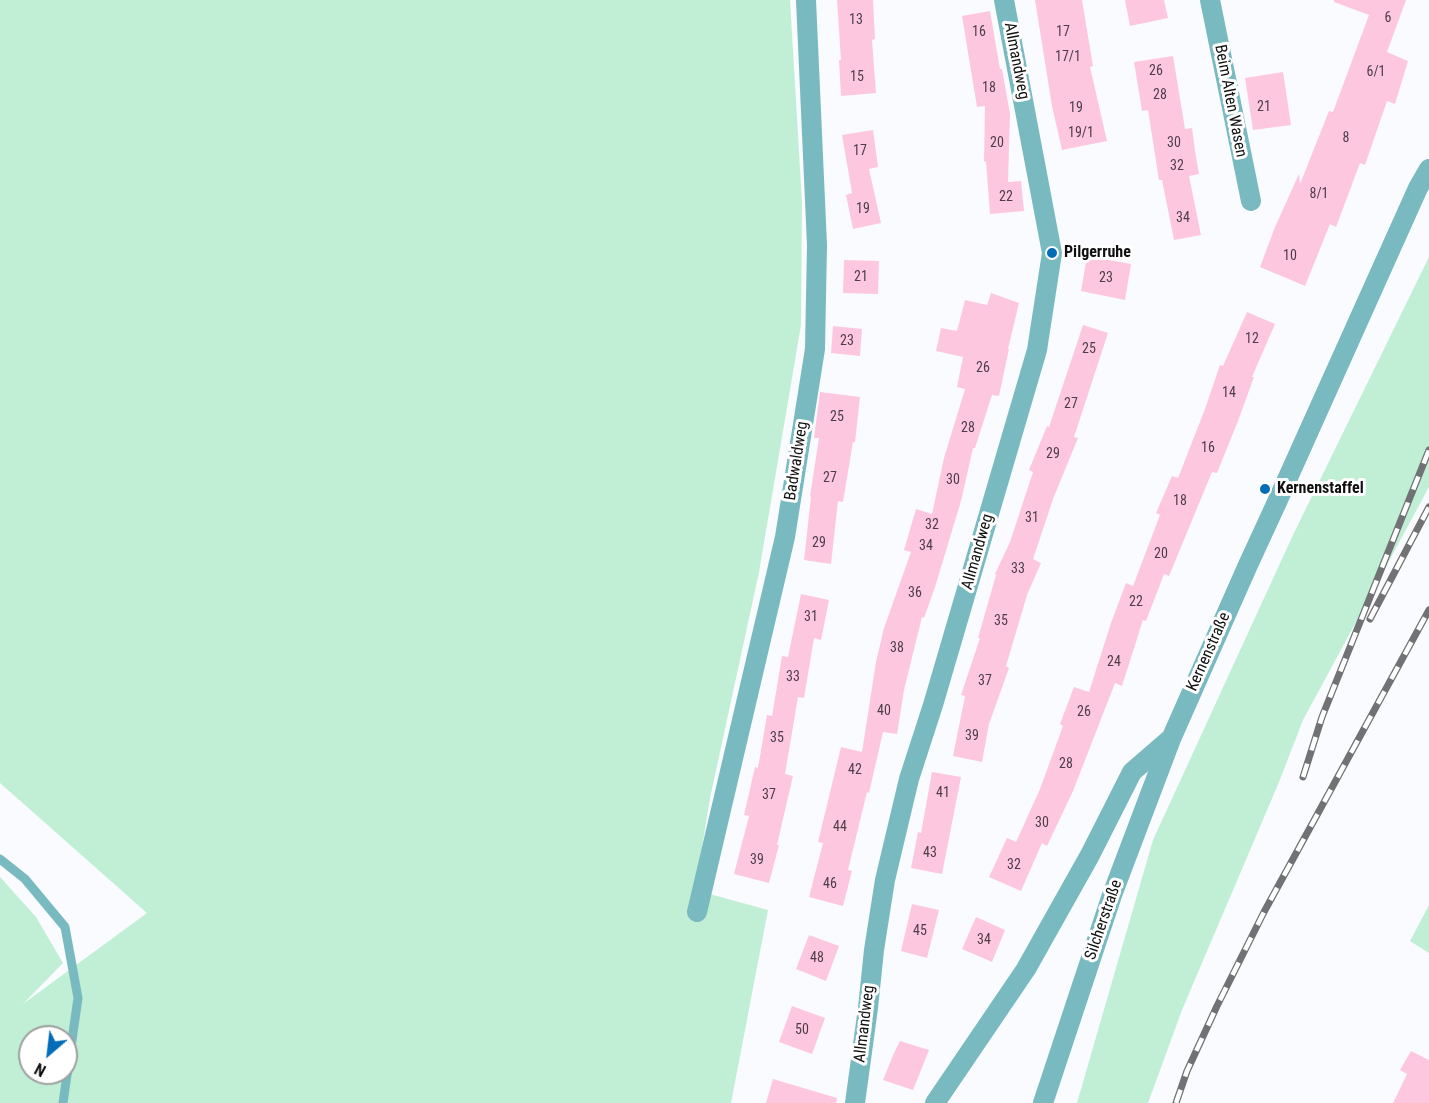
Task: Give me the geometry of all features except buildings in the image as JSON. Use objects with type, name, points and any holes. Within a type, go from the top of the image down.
[{"type":"street","name":"Badwaldweg","points":[[697,912],[785,537],[815,349],[817,246],[806,0]]},
{"type":"street","name":"Allmandweg","points":[[855,1103],[874,950],[888,868],[909,779],[1037,350],[1052,253],[1004,0]]},
{"type":"street","name":"Beim Alten Wasen","points":[[1210,0],[1251,201]]},
{"type":"street","name":"Kernenstraße","points":[[935,1103],[1026,969],[1090,855],[1132,772],[1171,739],[1413,199],[1429,169]]},
{"type":"street","name":"Silcherstraße","points":[[1043,1103],[1112,895],[1171,739]]},
{"type":"lane","points":[[0,859],[26,879],[65,927],[78,998],[63,1103]]},
{"type":"green space","points":[[0,0],[790,0],[802,203],[801,325],[759,572],[710,798],[695,890],[768,910],[731,1103],[0,1103],[0,877],[36,917],[63,963],[23,1004],[147,913],[0,783]]},
{"type":"green space","points":[[1429,257],[1429,487],[1303,720],[1182,1010],[1148,1103],[1077,1103],[1153,840],[1293,535]]},
{"type":"green space","points":[[1429,905],[1429,953],[1410,941]]},
{"type":"railway","points":[[1303,777],[1322,717],[1429,450]]},
{"type":"railway","points":[[1370,619],[1429,507]]},
{"type":"railway","points":[[1176,1103],[1187,1071],[1264,912],[1429,610]]},
{"type":"place","name":"Pilgerruhe","points":[[1052,253]]},
{"type":"place","name":"Kernenstaffel","points":[[1265,489]]}]
